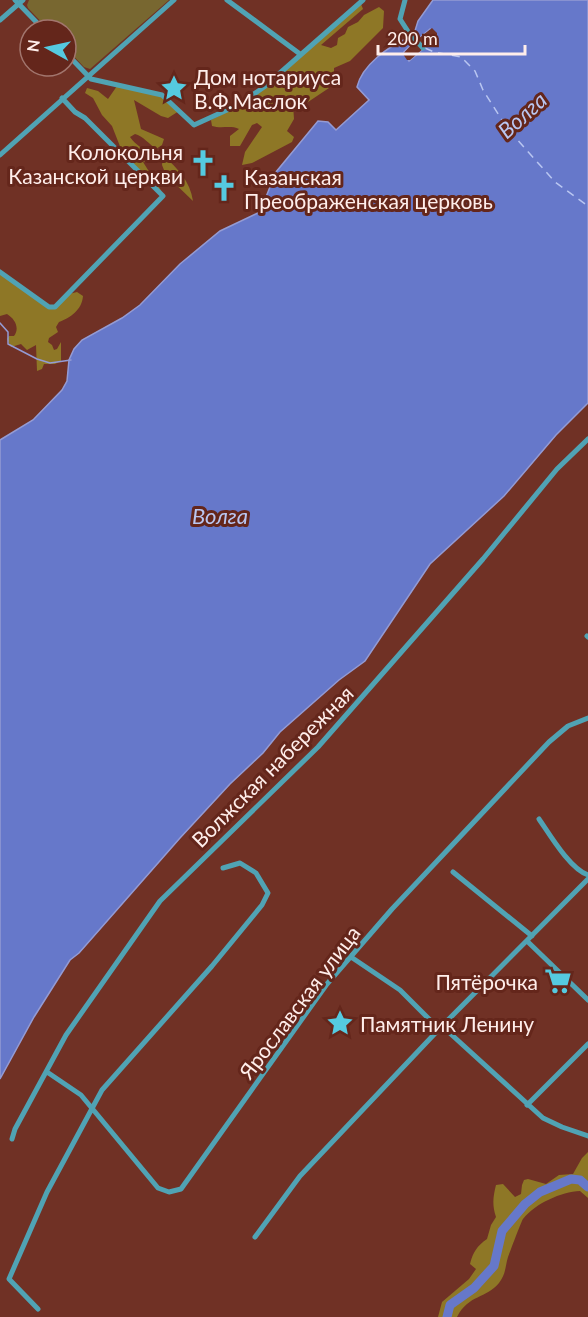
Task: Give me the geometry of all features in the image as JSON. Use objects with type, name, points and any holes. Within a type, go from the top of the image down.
[{"type":"street","points":[[0,155],[87,75],[174,0]]},
{"type":"street","points":[[227,0],[300,54]]},
{"type":"street","points":[[234,0],[238,8]]},
{"type":"street","points":[[78,66],[91,79],[162,95],[194,125],[238,105],[264,87],[363,0]]},
{"type":"street","points":[[405,0],[400,19],[423,48]]},
{"type":"street","points":[[0,20],[19,1],[34,18]]},
{"type":"street","points":[[0,272],[52,308],[163,196],[86,118],[75,112],[62,98]]},
{"type":"street","name":"Волжская набережная","points":[[12,1139],[15,1129],[66,1035],[160,902],[318,747],[483,559],[557,469],[588,439]]},
{"type":"street","name":"Ярославская улица","points":[[47,1072],[81,1095],[158,1188],[169,1192],[182,1189],[327,984],[392,909],[549,742],[568,726],[588,718]]},
{"type":"street","points":[[255,1237],[300,1176],[588,877],[568,859],[539,819]]},
{"type":"street","points":[[38,1309],[9,1279],[47,1192],[102,1090],[213,966],[262,906],[268,893],[256,873],[240,863],[224,868]]},
{"type":"street","points":[[453,872],[529,938],[588,1000]]},
{"type":"street","points":[[351,957],[400,990],[434,1024],[442,1026],[543,1118],[588,1136]]},
{"type":"street","points":[[527,1105],[588,1044]]},
{"type":"shaded area","points":[[29,0],[169,0],[90,69],[78,61],[78,18],[38,18],[27,5]]},
{"type":"shaded area","points":[[361,4],[363,9],[321,45],[331,48],[337,45],[338,38],[345,34],[348,27],[379,7],[384,11],[383,28],[350,61],[334,68],[334,74],[324,82],[329,88],[302,106],[293,104],[294,119],[287,131],[294,137],[292,142],[252,163],[242,165],[245,152],[262,127],[257,123],[252,125],[240,146],[230,146],[230,136],[239,129],[212,126],[211,120],[238,106]]},
{"type":"shaded area","points":[[117,86],[161,96],[179,111],[168,118],[134,100],[141,129],[164,139],[162,145],[156,149],[138,135],[130,137],[149,156],[148,161],[143,162],[162,192],[123,154],[112,126],[102,115],[93,98],[85,93],[87,88],[98,91],[108,99]]},
{"type":"shaded area","points":[[163,155],[182,176],[189,187],[193,201],[166,175],[162,165]]},
{"type":"shaded area","points":[[0,273],[52,309],[69,294],[77,292],[83,296],[78,309],[71,316],[59,322],[56,327],[58,332],[49,338],[48,342],[54,350],[61,342],[61,361],[55,364],[44,364],[42,369],[37,371],[36,345],[27,350],[21,344],[11,347],[7,339],[9,336],[14,336],[17,327],[7,314],[0,316]]},
{"type":"shaded area","points":[[588,1152],[588,1198],[580,1191],[557,1196],[528,1213],[522,1221],[499,1283],[489,1292],[467,1304],[457,1317],[438,1317],[442,1302],[469,1279],[476,1269],[470,1264],[473,1256],[478,1247],[487,1239],[496,1217],[493,1201],[496,1185],[503,1184],[515,1197],[521,1194],[524,1180],[546,1184],[559,1175],[573,1174]]},
{"type":"water","name":"Волга","points":[[433,0],[588,0],[588,403],[556,435],[504,496],[430,564],[365,661],[339,680],[280,732],[263,753],[230,784],[180,838],[79,953],[70,960],[34,1017],[0,1079],[0,440],[33,420],[62,390],[67,381],[69,360],[74,349],[82,340],[122,318],[140,305],[180,264],[220,231],[260,212],[276,172],[318,121],[328,122],[336,130],[369,100],[357,87],[364,71],[377,57],[408,38],[413,43],[404,52],[409,61],[437,37],[430,29],[418,39],[414,34],[418,21]]},
{"type":"pier","points":[[432,28],[437,33],[437,37],[410,60],[407,60],[403,54],[413,43],[408,35],[418,39]]},
{"type":"waterway","points":[[0,323],[8,332],[8,344],[50,363],[71,360]]},
{"type":"waterway","points":[[447,1317],[450,1305],[474,1288],[494,1266],[502,1231],[525,1204],[540,1192],[571,1179],[580,1180],[588,1187]]},
{"type":"ferry route","points":[[425,48],[461,57],[475,71],[483,90],[507,128],[555,182],[588,206]]},
{"type":"place","name":"Дом нотариуса В.Ф.Маслок","points":[[174,88]]},
{"type":"place","name":"Колокольня Казанской церкви","points":[[203,163]]},
{"type":"place","name":"Казанская Преображенская церковь","points":[[224,188]]},
{"type":"place","name":"Пятёрочка","points":[[558,981]]},
{"type":"place","name":"Памятник Ленину","points":[[340,1023]]}]
